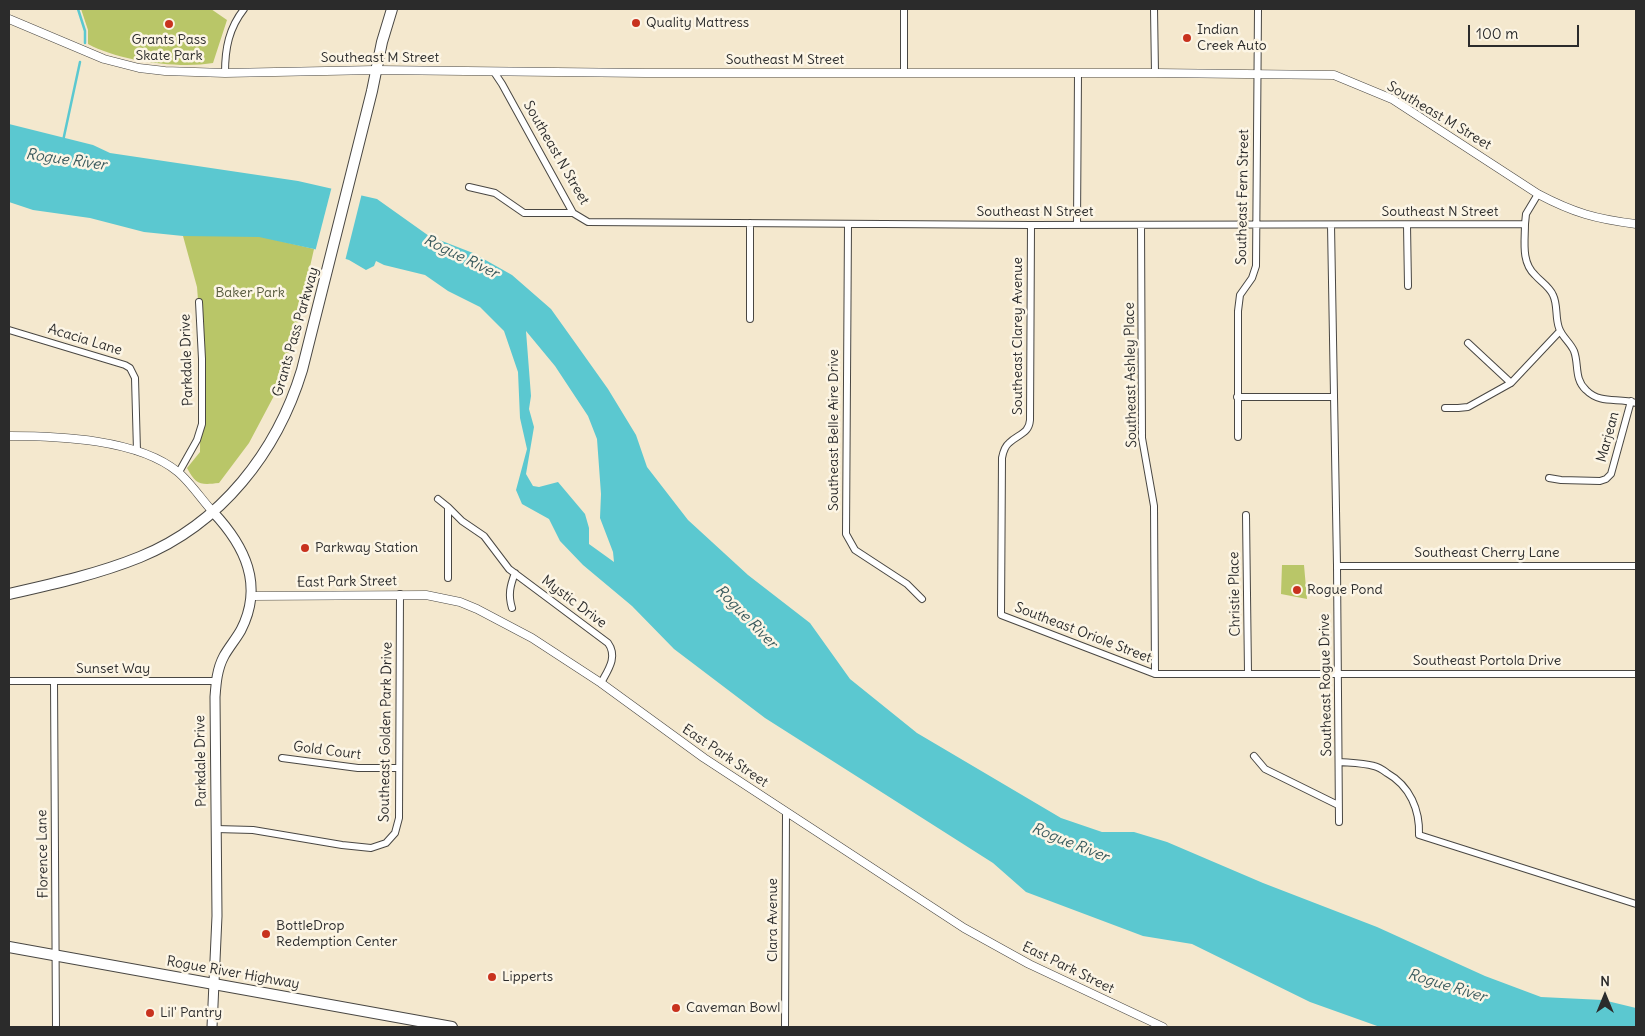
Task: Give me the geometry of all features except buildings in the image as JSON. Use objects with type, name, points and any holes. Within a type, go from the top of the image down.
[{"type":"main road","name":"Grants Pass Parkway","points":[[9,594],[96,572],[141,557],[177,538],[213,512],[251,471],[276,432],[295,393],[314,327],[392,9]]},
{"type":"main road","name":"Parkdale Drive","points":[[212,1027],[216,916],[214,697],[219,668],[248,612],[250,596],[250,580],[243,552],[226,526],[213,512]]},
{"type":"main road","name":"Rogue River Highway","points":[[9,947],[452,1027]]},
{"type":"street","points":[[224,72],[225,54],[230,32],[244,9]]},
{"type":"street","points":[[904,9],[904,73]]},
{"type":"street","points":[[1154,9],[1155,73]]},
{"type":"street","name":"Southeast Fern Street","points":[[1238,436],[1238,311],[1240,295],[1252,278],[1256,266],[1258,9]]},
{"type":"street","name":"Southeast M Street","points":[[9,19],[104,59],[151,70],[224,72],[376,70],[1334,75],[1384,95],[1415,112],[1538,194]]},
{"type":"street","name":"Southeast N Street","points":[[494,72],[574,213],[588,222],[1031,225],[1524,224]]},
{"type":"street","points":[[1078,74],[1078,225]]},
{"type":"street","points":[[469,187],[495,193],[524,213],[574,213]]},
{"type":"street","points":[[1633,402],[1602,400],[1590,394],[1584,388],[1577,376],[1576,357],[1572,347],[1560,332],[1556,320],[1555,299],[1552,292],[1534,275],[1526,261],[1524,252],[1524,224],[1526,214],[1538,194],[1558,205],[1582,214],[1636,224]]},
{"type":"street","points":[[750,223],[750,319]]},
{"type":"street","name":"Southeast Belle Aire Drive","points":[[848,224],[846,534],[855,550],[907,584],[922,599]]},
{"type":"street","name":"Southeast Clarey Avenue","points":[[1001,615],[1002,458],[1004,450],[1009,443],[1030,426],[1031,225]]},
{"type":"street","name":"Southeast Ashley Place","points":[[1141,225],[1142,438],[1154,506],[1156,674]]},
{"type":"street","name":"Southeast Rogue Drive","points":[[1331,225],[1339,762],[1376,766],[1391,775],[1405,787],[1416,808],[1420,822],[1419,836],[1636,904]]},
{"type":"street","points":[[1407,225],[1408,286]]},
{"type":"street","name":"Parkdale Drive","points":[[178,472],[197,440],[202,424],[202,359],[199,302]]},
{"type":"street","name":"Acacia Lane","points":[[9,330],[126,365],[130,368],[135,378],[137,450]]},
{"type":"street","points":[[1445,408],[1468,406],[1512,382],[1560,332]]},
{"type":"street","points":[[1468,343],[1512,382]]},
{"type":"street","points":[[1237,397],[1334,397]]},
{"type":"street","name":"Marjean","points":[[1549,478],[1561,480],[1606,480],[1611,474],[1633,402]]},
{"type":"street","points":[[9,436],[73,438],[137,450],[178,472],[213,512]]},
{"type":"street","name":"Mystic Drive","points":[[438,499],[462,521],[484,536],[512,571],[608,643],[613,653],[612,660],[601,683]]},
{"type":"street","points":[[448,508],[448,578]]},
{"type":"street","name":"Christie Place","points":[[1246,515],[1248,674]]},
{"type":"street","name":"Southeast Cherry Lane","points":[[1337,566],[1636,566]]},
{"type":"street","points":[[512,571],[509,600],[512,608]]},
{"type":"street","name":"Southeast Golden Park Drive","points":[[216,829],[253,830],[371,848],[386,843],[395,833],[399,818],[400,594]]},
{"type":"street","name":"East Park Street","points":[[250,596],[426,595],[444,597],[477,609],[532,638],[601,683],[704,758],[903,889],[995,946],[1163,1027]]},
{"type":"street","name":"Southeast Oriole Street","points":[[1001,615],[1156,674],[1337,674]]},
{"type":"street","name":"Southeast Portola Drive","points":[[1337,674],[1636,674]]},
{"type":"street","name":"Florence Lane","points":[[54,681],[56,1027]]},
{"type":"street","name":"Sunset Way","points":[[9,682],[216,681]]},
{"type":"street","points":[[1254,756],[1266,768],[1338,806]]},
{"type":"street","name":"Gold Court","points":[[282,758],[358,768],[399,768]]},
{"type":"street","points":[[1339,762],[1339,822]]},
{"type":"street","name":"Clara Avenue","points":[[785,1027],[786,812]]},
{"type":"green space","name":"Grants Pass Skate Park","points":[[81,9],[211,9],[227,20],[213,63],[199,65],[167,64],[116,55],[88,44],[88,30]]},
{"type":"green space","name":"Baker Park","points":[[183,236],[259,236],[314,249],[295,333],[276,392],[249,443],[219,483],[199,483],[193,478],[187,468],[200,452],[201,339],[197,287]]},
{"type":"green space","points":[[1282,565],[1304,565],[1307,599],[1281,594]]},
{"type":"water","name":"Rogue River","points":[[9,124],[93,145],[110,153],[298,181],[377,199],[429,236],[473,253],[512,275],[551,309],[608,389],[636,435],[647,467],[688,520],[748,575],[810,623],[850,679],[917,733],[1061,818],[1102,832],[1134,832],[1167,842],[1263,883],[1377,927],[1485,976],[1541,997],[1603,1000],[1636,1008],[1636,1027],[1380,1027],[1310,1002],[1192,944],[1143,936],[1026,892],[993,863],[765,718],[674,649],[632,606],[583,565],[560,541],[549,519],[522,504],[516,490],[527,449],[520,418],[518,372],[504,331],[480,307],[448,291],[425,275],[384,265],[376,261],[374,266],[366,270],[349,260],[314,249],[259,237],[183,236],[144,232],[90,218],[33,210],[9,202]],"holes":[[[526,331],[555,366],[588,416],[597,439],[601,494],[600,518],[613,552],[614,562],[589,544],[589,528],[585,514],[558,482],[539,487],[533,486],[526,474],[534,427],[529,409],[531,396]]]},
{"type":"pier","points":[[332,186],[362,193],[345,261],[315,252]]},
{"type":"waterway","points":[[78,9],[85,31],[85,43]]},
{"type":"waterway","points":[[63,141],[80,62]]},
{"type":"place","name":"Quality Mattress","points":[[636,23]]},
{"type":"place","name":"Grants Pass Skate Park","points":[[169,24]]},
{"type":"place","name":"Indian Creek Auto","points":[[1187,38]]},
{"type":"place","name":"Parkway Station","points":[[305,548]]},
{"type":"place","name":"Rogue Pond","points":[[1297,590]]},
{"type":"place","name":"BottleDrop Redemption Center","points":[[266,934]]},
{"type":"place","name":"Lipperts","points":[[492,977]]},
{"type":"place","name":"Caveman Bowl","points":[[676,1008]]},
{"type":"place","name":"Lil' Pantry","points":[[150,1013]]}]
